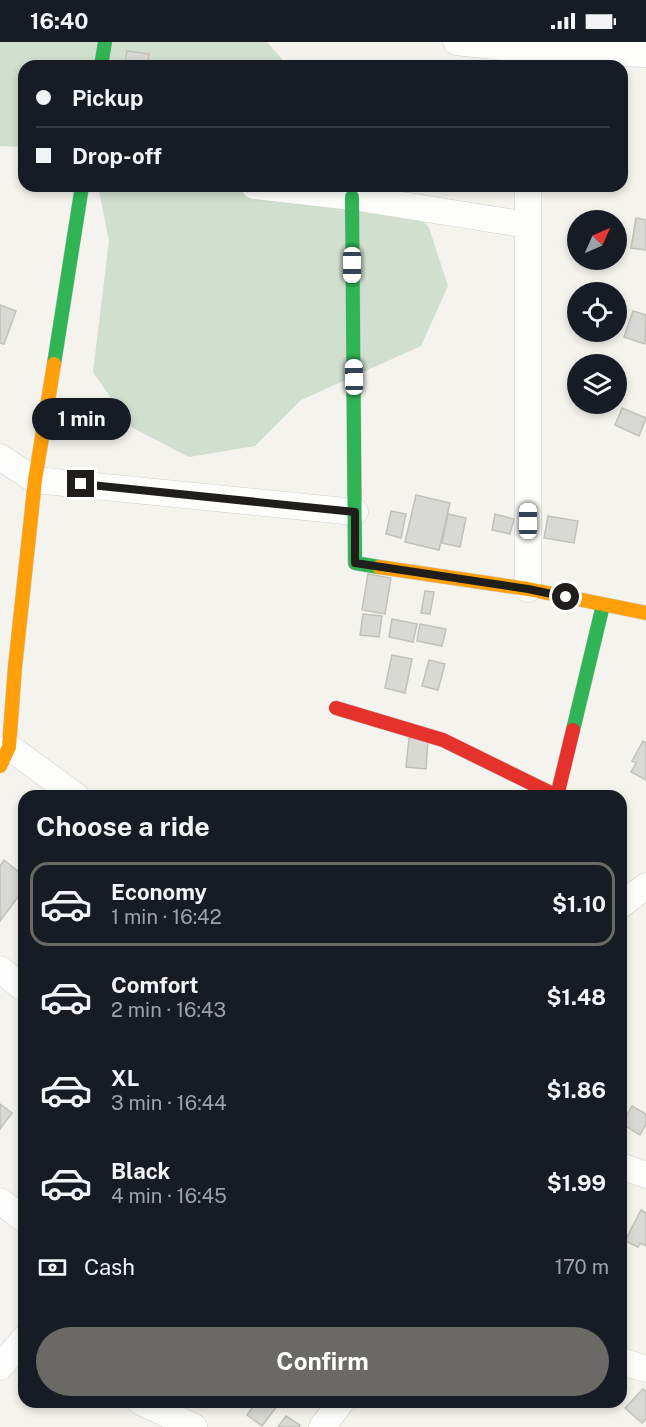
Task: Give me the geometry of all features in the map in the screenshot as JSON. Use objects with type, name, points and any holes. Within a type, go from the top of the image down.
[{"type":"street","points":[[102,60],[105,42]]},
{"type":"street","points":[[456,42],[528,58],[646,54]]},
{"type":"street","points":[[65,790],[4,757],[7,662],[81,192]]},
{"type":"street","points":[[307,192],[528,225]]},
{"type":"street","points":[[528,192],[528,589]]},
{"type":"street","points":[[352,197],[355,563],[528,589],[646,613]]},
{"type":"street","points":[[0,458],[35,480],[355,512]]},
{"type":"street","points":[[558,790],[603,604]]},
{"type":"street","points":[[336,708],[443,740],[545,790]]},
{"type":"street","points":[[627,900],[646,886]]},
{"type":"street","points":[[0,969],[18,984]]},
{"type":"street","points":[[627,1168],[646,1175]]},
{"type":"street","points":[[0,1201],[18,1214]]},
{"type":"street","points":[[627,1363],[646,1369]]},
{"type":"street","points":[[170,1408],[194,1427]]},
{"type":"street","points":[[322,1427],[336,1408]]},
{"type":"green space","points":[[0,42],[267,42],[283,60],[18,60],[18,147],[0,146]]},
{"type":"green space","points":[[99,192],[397,192],[429,228],[448,286],[421,346],[301,400],[255,446],[189,457],[131,427],[93,372],[109,241]]},
{"type":"building","points":[[127,51],[149,54],[148,60],[126,60]]},
{"type":"building","points":[[636,218],[646,220],[646,250],[631,248]]},
{"type":"building","points":[[0,305],[16,311],[4,344],[0,343]]},
{"type":"building","points":[[633,311],[646,315],[645,344],[627,338],[627,328]]},
{"type":"building","points":[[627,410],[646,418],[639,436],[615,425],[620,414],[627,414]]},
{"type":"building","points":[[416,495],[450,503],[439,550],[405,542]]},
{"type":"building","points":[[391,511],[406,514],[401,538],[386,534]]},
{"type":"building","points":[[448,514],[466,518],[460,547],[442,543]]},
{"type":"building","points":[[495,514],[514,519],[510,534],[492,530]]},
{"type":"building","points":[[548,516],[578,521],[574,543],[544,538]]},
{"type":"building","points":[[368,574],[391,578],[385,614],[362,610]]},
{"type":"building","points":[[425,591],[434,592],[430,614],[421,613]]},
{"type":"building","points":[[363,614],[382,616],[379,637],[360,635]]},
{"type":"building","points":[[392,619],[417,624],[413,642],[389,637]]},
{"type":"building","points":[[420,624],[446,629],[442,646],[417,641]]},
{"type":"building","points":[[392,655],[412,659],[405,693],[385,688]]},
{"type":"building","points":[[429,660],[445,664],[438,690],[422,686]]},
{"type":"building","points":[[409,738],[428,740],[426,769],[406,767]]},
{"type":"building","points":[[643,741],[646,743],[646,780],[631,772],[636,763],[632,761]]},
{"type":"building","points":[[4,860],[18,871],[18,897],[0,921],[0,866]]},
{"type":"building","points":[[0,1104],[12,1113],[0,1129]]},
{"type":"building","points":[[632,1106],[646,1114],[646,1124],[640,1135],[627,1127],[627,1115]]},
{"type":"building","points":[[641,1210],[646,1213],[646,1246],[640,1243],[638,1247],[627,1242],[627,1237]]},
{"type":"building","points":[[643,1389],[646,1391],[646,1419],[642,1423],[625,1408]]},
{"type":"building","points":[[252,1408],[276,1408],[262,1426],[247,1415]]},
{"type":"building","points":[[286,1416],[300,1425],[299,1427],[278,1427]]},
{"type":"traffic: fast","points":[[102,60],[105,42]]},
{"type":"traffic: fast","points":[[54,364],[81,192]]},
{"type":"traffic: fast","points":[[352,197],[355,563],[379,567]]},
{"type":"traffic: fast","points":[[573,730],[603,605]]},
{"type":"traffic: slow","points":[[0,766],[9,747],[35,480],[54,364]]},
{"type":"traffic: slow","points":[[379,567],[528,589],[646,613]]},
{"type":"traffic: jam","points":[[336,708],[443,740],[545,790]]},
{"type":"traffic: jam","points":[[558,790],[573,730]]},
{"type":"route","points":[[81,484],[355,512],[355,563],[528,589],[566,597]]}]
